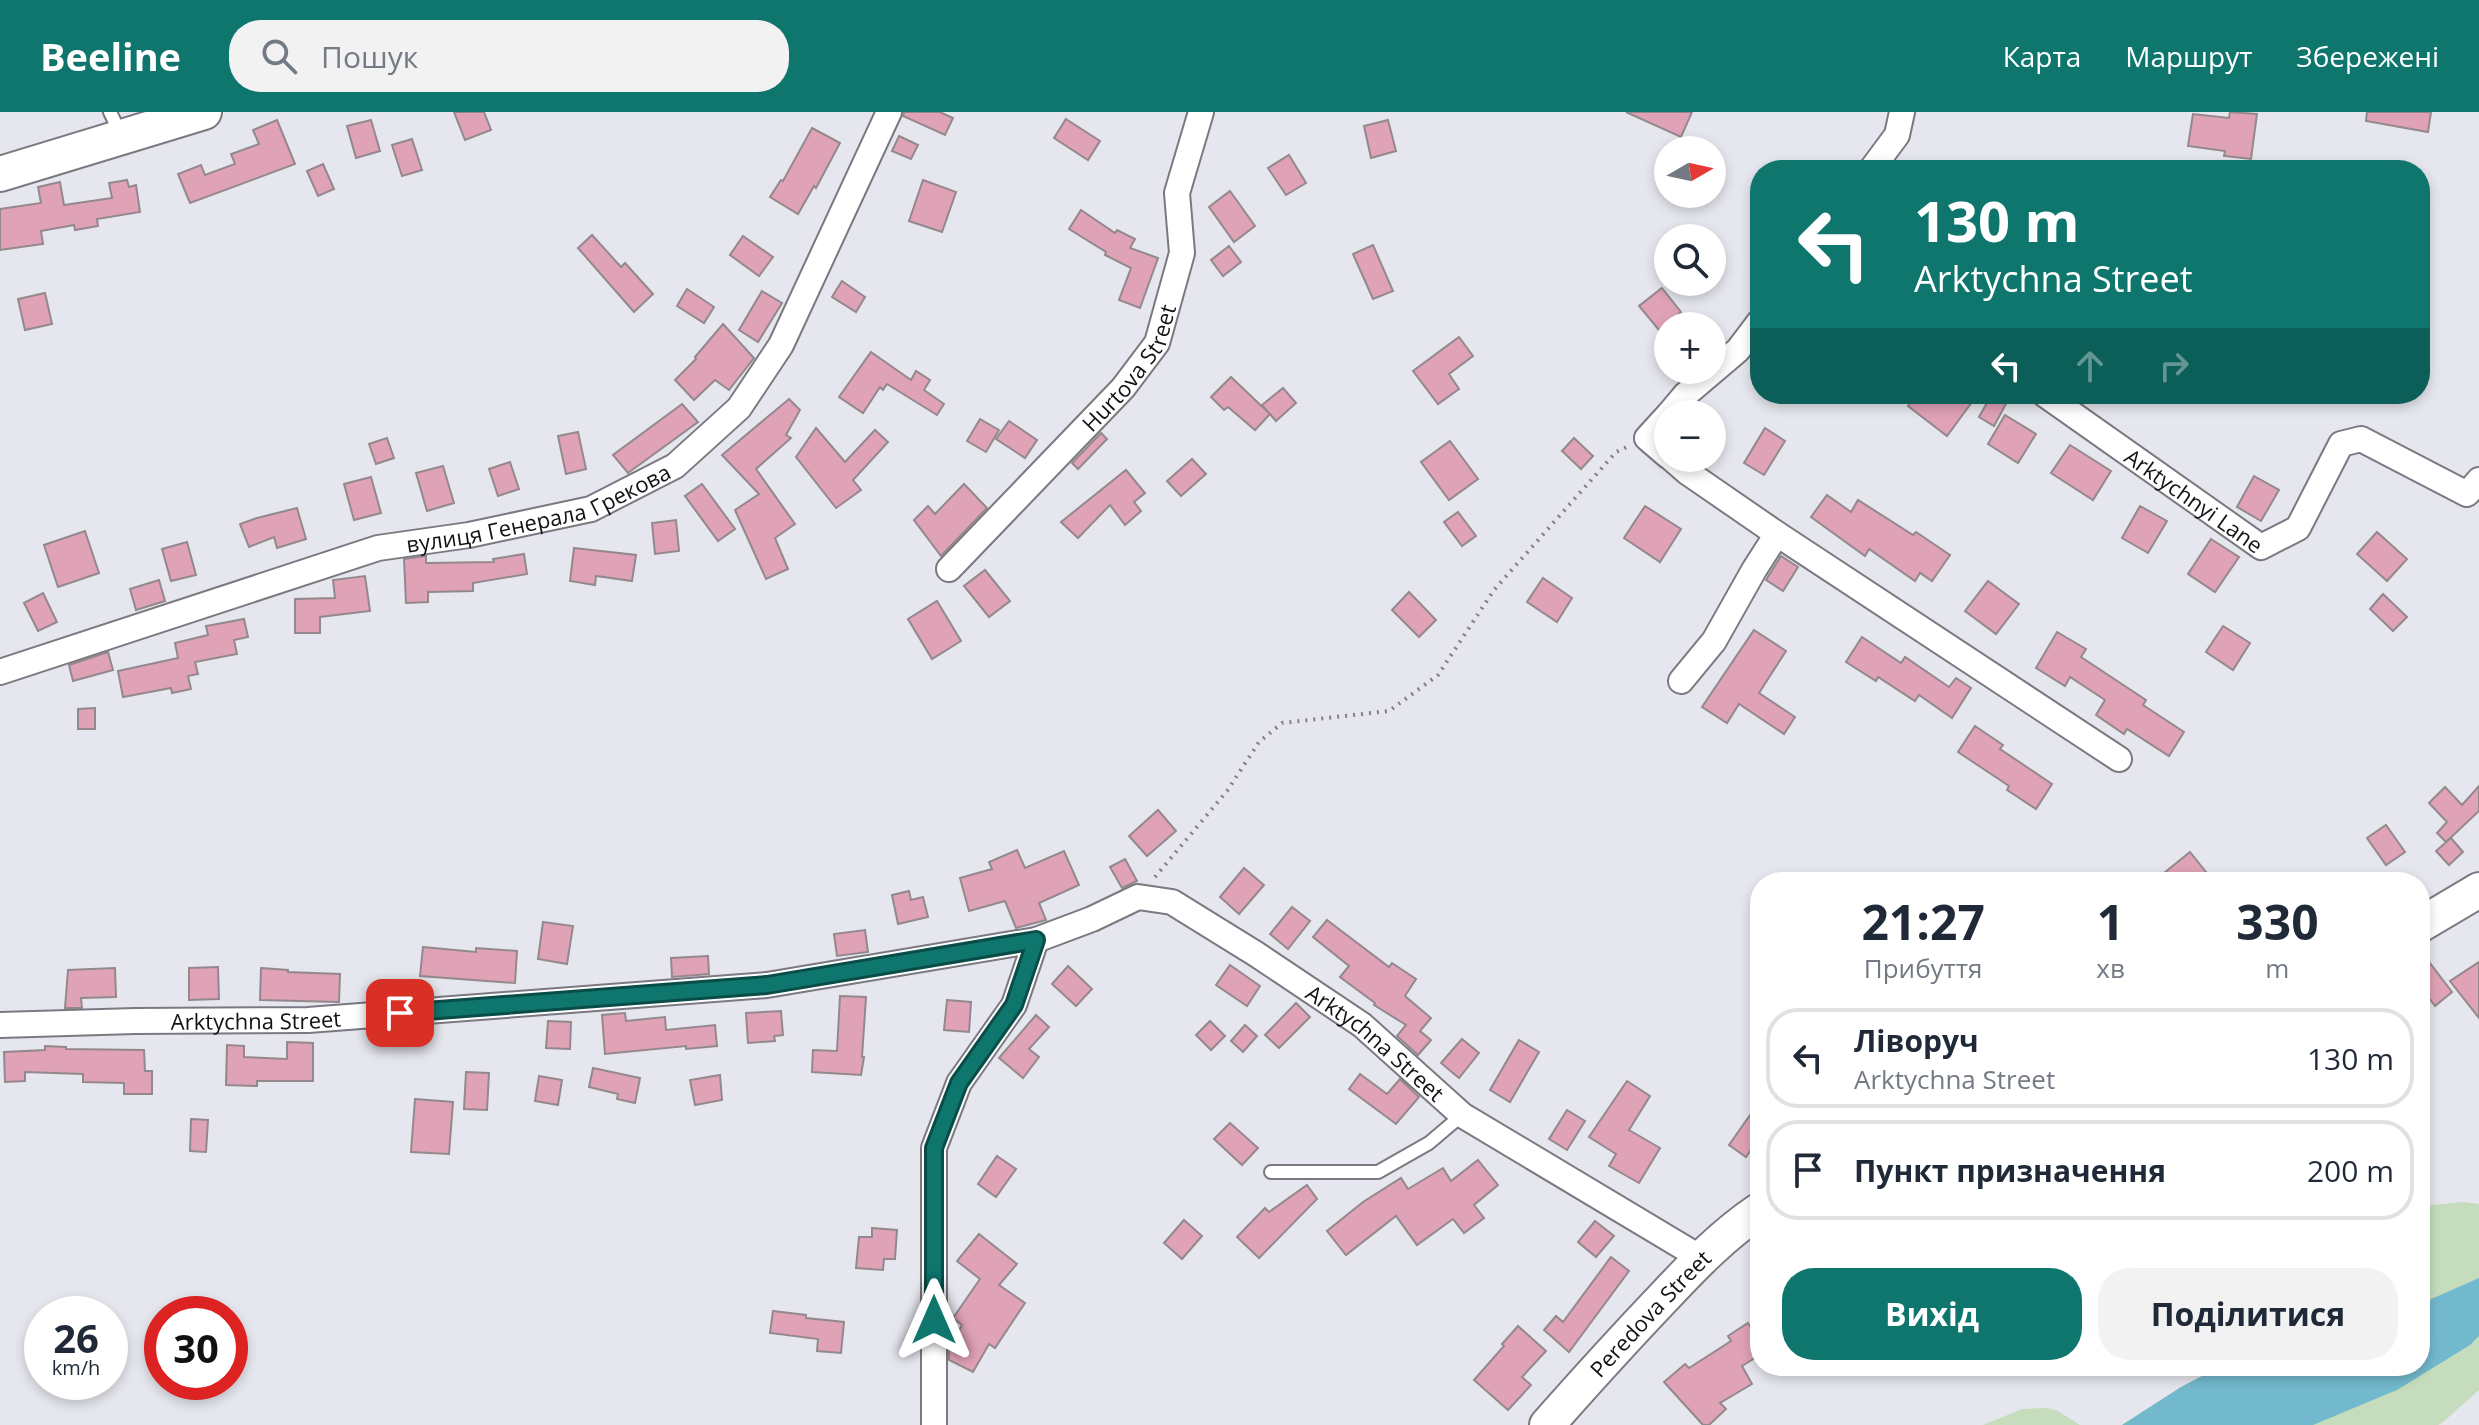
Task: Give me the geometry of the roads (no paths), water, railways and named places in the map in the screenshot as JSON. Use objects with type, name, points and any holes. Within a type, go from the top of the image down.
[{"type":"street","points":[[0,174],[116,125],[204,112]]},
{"type":"street","name":"вулиця Генерала Грекова","points":[[0,672],[378,548],[469,535],[591,509],[675,466],[739,408],[781,345],[889,112]]},
{"type":"street","name":"Hurtova Street","points":[[949,569],[1123,388],[1157,343],[1182,253],[1177,193],[1201,112]]},
{"type":"street","points":[[1878,160],[1897,135],[1902,112]]},
{"type":"street","points":[[1681,400],[1738,350],[1750,334]]},
{"type":"street","name":"Arktychnyi Lane","points":[[2058,404],[2261,547],[2298,528],[2341,444],[2361,439],[2467,494],[2479,480]]},
{"type":"street","points":[[1687,472],[2119,759]]},
{"type":"street","points":[[1681,681],[1714,641],[1777,534]]},
{"type":"street","points":[[2430,919],[2479,890]]},
{"type":"street","name":"Arktychna Street","points":[[0,1025],[308,1020],[767,985],[1036,940],[1092,919],[1138,897],[1172,902],[1256,954],[1373,1035],[1462,1115],[1701,1258]]},
{"type":"street","points":[[934,1425],[934,1148],[959,1083],[1014,1005],[1036,940]]},
{"type":"street","name":"Peredova Street","points":[[1547,1425],[1701,1258],[1750,1216]]},
{"type":"lane","points":[[1271,1172],[1378,1172],[1429,1143],[1462,1115]]},
{"type":"water","points":[[2479,1278],[2479,1336],[2430,1370],[2430,1300]]},
{"type":"water","points":[[2202,1376],[2420,1376],[2397,1390],[2313,1425],[2122,1425]]}]
